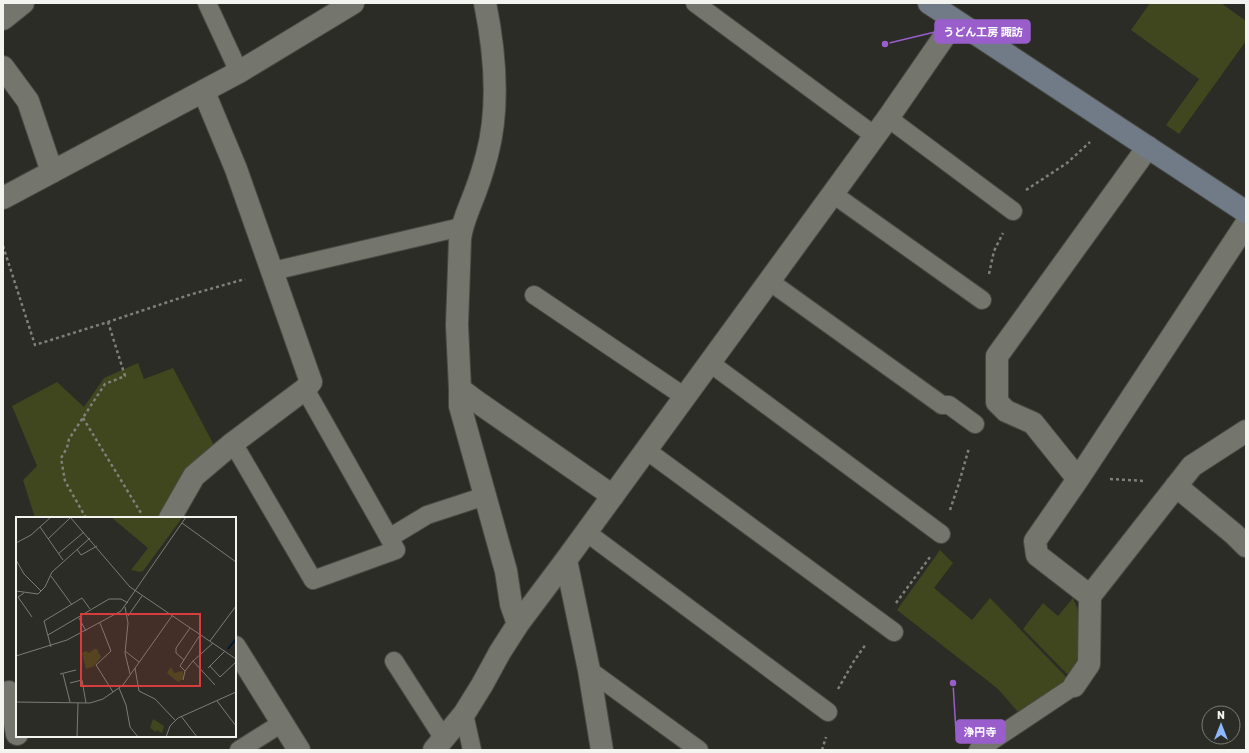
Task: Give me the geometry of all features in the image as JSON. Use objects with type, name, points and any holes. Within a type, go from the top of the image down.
[{"type":"street","points":[[3,19],[23,3]]},
{"type":"street","points":[[3,198],[204,92],[353,3]]},
{"type":"street","points":[[929,3],[1246,212]]},
{"type":"street","points":[[491,8],[494,74],[493,122],[487,154],[478,186],[461,227],[457,325],[460,406],[506,571],[511,604],[518,624]]},
{"type":"street","points":[[439,744],[464,714],[518,624],[876,136],[956,22]]},
{"type":"street","points":[[3,66],[28,101],[52,172]]},
{"type":"street","points":[[171,517],[194,476],[233,443],[305,390],[311,382],[236,169],[204,92]]},
{"type":"street","points":[[1078,478],[1033,423],[1006,411],[997,402],[997,356],[1148,147]]},
{"type":"street","points":[[1090,596],[1037,555],[1035,542],[1246,224]]},
{"type":"street","points":[[460,389],[613,496]]},
{"type":"street","points":[[1074,686],[1089,664],[1090,596],[1192,466],[1246,431]]},
{"type":"street","points":[[1178,484],[1246,546]]},
{"type":"street","points":[[566,560],[589,670],[602,750]]},
{"type":"street","points":[[236,649],[299,750]]},
{"type":"street","points":[[3,693],[9,692],[16,730]]},
{"type":"street","points":[[17,737],[20,750]]},
{"type":"lane","points":[[207,3],[239,72]]},
{"type":"lane","points":[[695,3],[876,136]]},
{"type":"lane","points":[[888,118],[1013,211]]},
{"type":"lane","points":[[833,194],[982,300]]},
{"type":"lane","points":[[273,271],[461,227]]},
{"type":"lane","points":[[769,282],[942,405],[949,405],[976,424]]},
{"type":"lane","points":[[534,295],[685,397]]},
{"type":"lane","points":[[710,363],[941,534]]},
{"type":"lane","points":[[233,443],[313,580],[396,550],[305,390]]},
{"type":"lane","points":[[646,450],[894,632]]},
{"type":"lane","points":[[389,538],[427,515],[485,496]]},
{"type":"lane","points":[[586,532],[828,712]]},
{"type":"lane","points":[[394,661],[439,744]]},
{"type":"lane","points":[[589,670],[699,750]]},
{"type":"lane","points":[[978,750],[1074,686]]},
{"type":"lane","points":[[464,714],[472,750]]},
{"type":"lane","points":[[239,750],[282,723]]},
{"type":"path","points":[[3,246],[35,345],[189,295],[273,271]]},
{"type":"path","points":[[85,517],[65,481],[61,458],[67,448],[69,439],[105,384],[125,376],[108,322]]},
{"type":"path","points":[[83,418],[141,513]]},
{"type":"path","points":[[1078,478],[1178,484]]},
{"type":"green space","points":[[1150,3],[1221,3],[1246,21],[1246,41],[1179,134],[1166,125],[1199,79],[1131,30]]},
{"type":"green space","points":[[138,363],[144,379],[173,368],[215,447],[187,473],[158,517],[35,517],[23,480],[37,466],[12,406],[57,382],[84,407],[104,378]]},
{"type":"green space","points":[[940,550],[953,563],[934,588],[972,620],[990,598],[1070,681],[1018,712],[998,689],[897,610]]},
{"type":"green space","points":[[1073,598],[1078,610],[1078,659],[1068,675],[1023,629],[1043,603],[1058,616]]},
{"type":"place","name":"うどん工房 諏訪","points":[[885,44]]},
{"type":"place","name":"浄円寺","points":[[953,683]]}]
